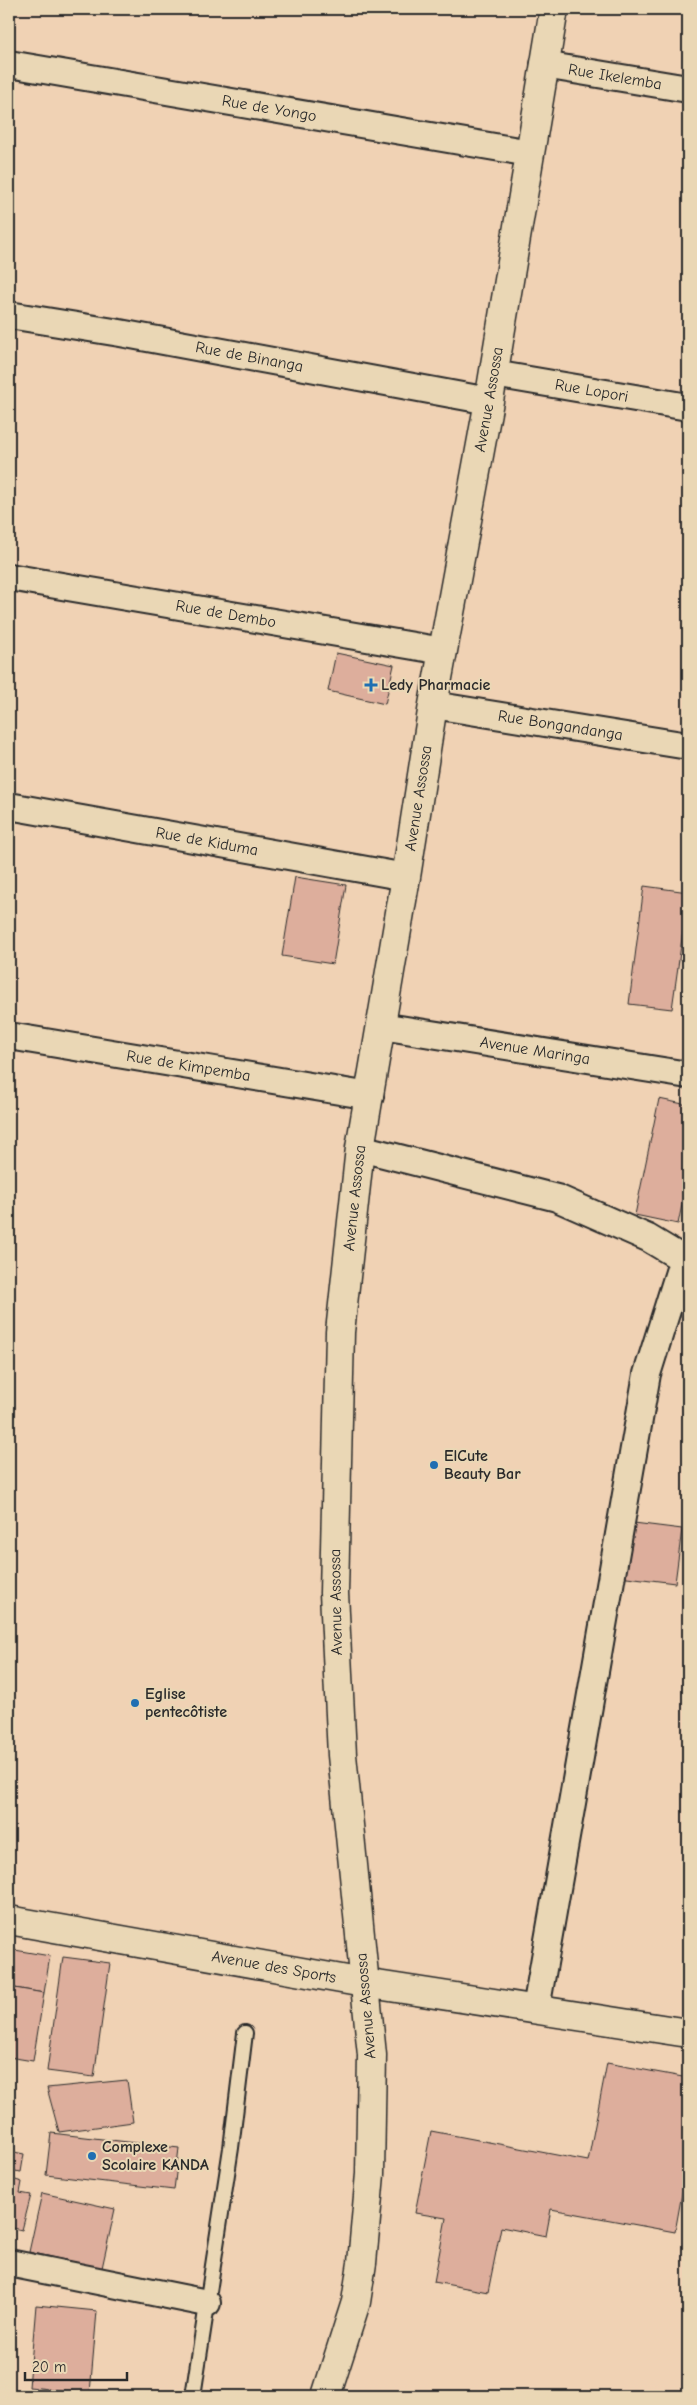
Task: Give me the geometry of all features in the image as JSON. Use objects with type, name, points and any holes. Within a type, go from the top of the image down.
[{"type":"main road","name":"Avenue Assossa","points":[[326,2396],[356,2302],[366,2226],[370,2174],[372,2055],[342,1755],[334,1593],[340,1332],[360,1148],[382,1026],[432,705],[494,374],[554,9]]},
{"type":"main road","name":"Avenue des Sports","points":[[9,1920],[364,1983],[688,2033]]},
{"type":"street","name":"Rue de Yongo","points":[[9,64],[530,153]]},
{"type":"street","name":"Rue Ikelemba","points":[[544,65],[688,88]]},
{"type":"street","name":"Rue de Binanga","points":[[9,315],[489,401]]},
{"type":"street","name":"Rue Lopori","points":[[494,374],[688,407]]},
{"type":"street","name":"Rue de Dembo","points":[[9,577],[443,651]]},
{"type":"street","name":"Rue Bongandanga","points":[[432,705],[688,746]]},
{"type":"street","name":"Rue de Kiduma","points":[[9,806],[406,877]]},
{"type":"street","name":"Avenue Maringa","points":[[382,1026],[688,1075]]},
{"type":"street","name":"Rue de Kimpemba","points":[[9,1036],[370,1096]]},
{"type":"street","points":[[360,1148],[557,1198],[648,1238],[686,1261],[647,1374],[536,2010]]},
{"type":"street","points":[[9,2263],[207,2303]]},
{"type":"lane","points":[[193,2396],[231,2148],[245,2033]]},
{"type":"building","points":[[336,653],[394,665],[385,704],[328,691]]},
{"type":"building","points":[[295,877],[346,885],[333,964],[282,956]]},
{"type":"building","points":[[644,886],[688,892],[688,932],[683,931],[672,1009],[629,1004]]},
{"type":"building","points":[[659,1099],[688,1105],[688,1176],[678,1224],[635,1215]]},
{"type":"building","points":[[626,1522],[682,1529],[675,1583],[619,1576]]},
{"type":"building","points":[[9,1949],[50,1956],[44,1993],[9,1987]]},
{"type":"building","points":[[63,1957],[110,1963],[94,2077],[47,2071]]},
{"type":"building","points":[[9,1987],[44,1993],[33,2061],[9,2057]]},
{"type":"building","points":[[607,2063],[688,2078],[688,2160],[675,2232],[551,2209],[546,2236],[501,2227],[488,2292],[434,2282],[446,2218],[415,2213],[431,2131],[588,2161]]},
{"type":"building","points":[[127,2080],[133,2122],[59,2132],[47,2088]]},
{"type":"building","points":[[9,2088],[12,2088],[9,2107]]},
{"type":"building","points":[[51,2133],[179,2148],[174,2190],[46,2175]]},
{"type":"building","points":[[9,2151],[24,2154],[21,2172],[9,2170]]},
{"type":"building","points":[[9,2178],[22,2182],[20,2193],[31,2195],[22,2230],[9,2227]]},
{"type":"building","points":[[42,2193],[115,2209],[102,2268],[29,2252]]},
{"type":"building","points":[[36,2305],[97,2311],[90,2393],[29,2387]]},
{"type":"place","name":"Ledy Pharmacie","points":[[371,685]]},
{"type":"place","name":"ElCute Beauty Bar","points":[[434,1465]]},
{"type":"place","name":"Eglise pentecôtiste","points":[[135,1703]]},
{"type":"place","name":"Complexe Scolaire KANDA","points":[[92,2156]]}]
